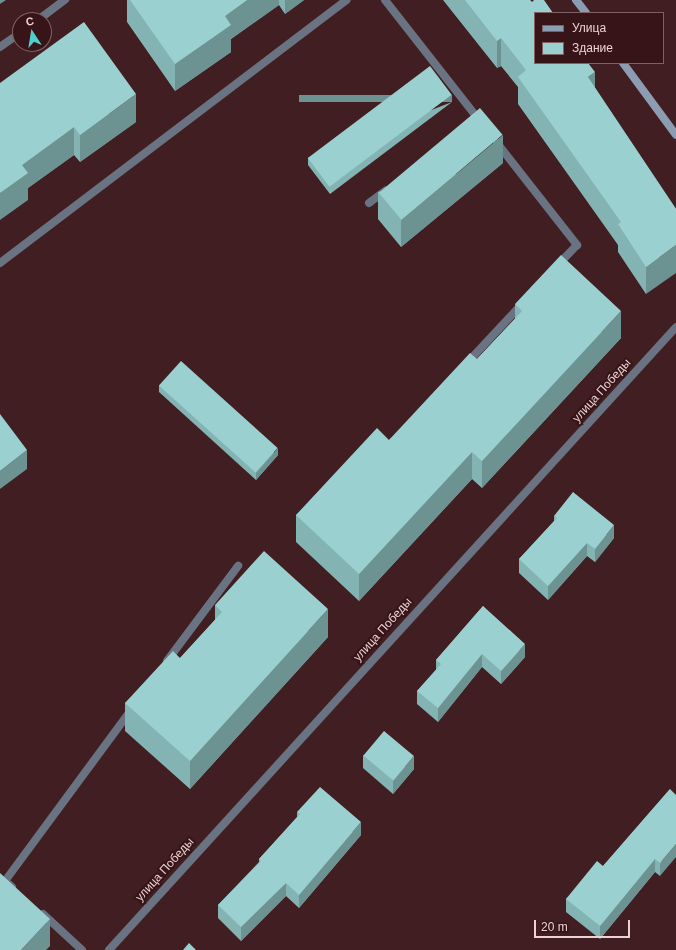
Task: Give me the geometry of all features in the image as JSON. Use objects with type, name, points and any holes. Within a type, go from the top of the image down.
[{"type":"street","points":[[49,12],[65,0]]},
{"type":"street","points":[[0,263],[347,0]]},
{"type":"street","points":[[385,0],[473,118],[488,131],[577,245],[550,274]]},
{"type":"street","points":[[576,0],[585,12]]},
{"type":"street","points":[[0,48],[12,39]]},
{"type":"street","points":[[624,64],[676,135]]},
{"type":"street","points":[[369,203],[393,184]]},
{"type":"street","points":[[463,367],[528,297]]},
{"type":"street","name":"улица Победы","points":[[109,950],[676,327]]},
{"type":"street","points":[[162,669],[238,566]]},
{"type":"street","points":[[17,892],[5,881],[138,701]]},
{"type":"street","points":[[35,907],[82,950]]},
{"type":"building","points":[[130,0],[247,0],[225,16],[231,25],[175,64]]},
{"type":"building","points":[[465,0],[530,0],[532,2],[534,0],[544,0],[552,12],[534,12],[534,64],[589,64],[595,72],[588,77],[676,209],[676,245],[646,267],[618,224],[621,222],[518,77],[526,70],[501,38],[497,41]]},
{"type":"building","points":[[84,22],[136,94],[80,135],[74,127],[22,165],[28,173],[0,193],[0,83],[43,52],[52,52],[52,45]]},
{"type":"building","points":[[430,66],[452,95],[329,187],[308,158]]},
{"type":"building","points":[[480,108],[502,135],[401,220],[379,193]]},
{"type":"building","points":[[561,255],[621,311],[482,461],[472,452],[359,574],[296,515],[377,428],[389,440],[470,353],[477,359],[522,311],[515,304]]},
{"type":"building","points":[[181,361],[278,448],[256,473],[159,386]]},
{"type":"building","points":[[0,414],[27,450],[0,471]]},
{"type":"building","points":[[573,492],[614,525],[595,549],[587,543],[548,586],[519,559],[557,518],[554,516]]},
{"type":"building","points":[[264,551],[328,609],[190,761],[125,703],[173,651],[180,658],[222,612],[215,605]]},
{"type":"building","points":[[483,606],[525,644],[501,671],[482,654],[438,708],[417,691],[441,664],[436,660]]},
{"type":"building","points":[[384,731],[414,756],[393,781],[363,756]]},
{"type":"building","points":[[320,787],[361,822],[299,895],[286,883],[241,927],[218,905],[261,861],[259,859],[300,814],[297,812]]},
{"type":"building","points":[[670,789],[676,795],[676,844],[660,863],[655,859],[600,926],[566,899],[597,861],[603,866]]},
{"type":"building","points":[[0,873],[50,919],[21,950],[0,950]]},
{"type":"building","points":[[189,943],[196,950],[183,950]]}]
